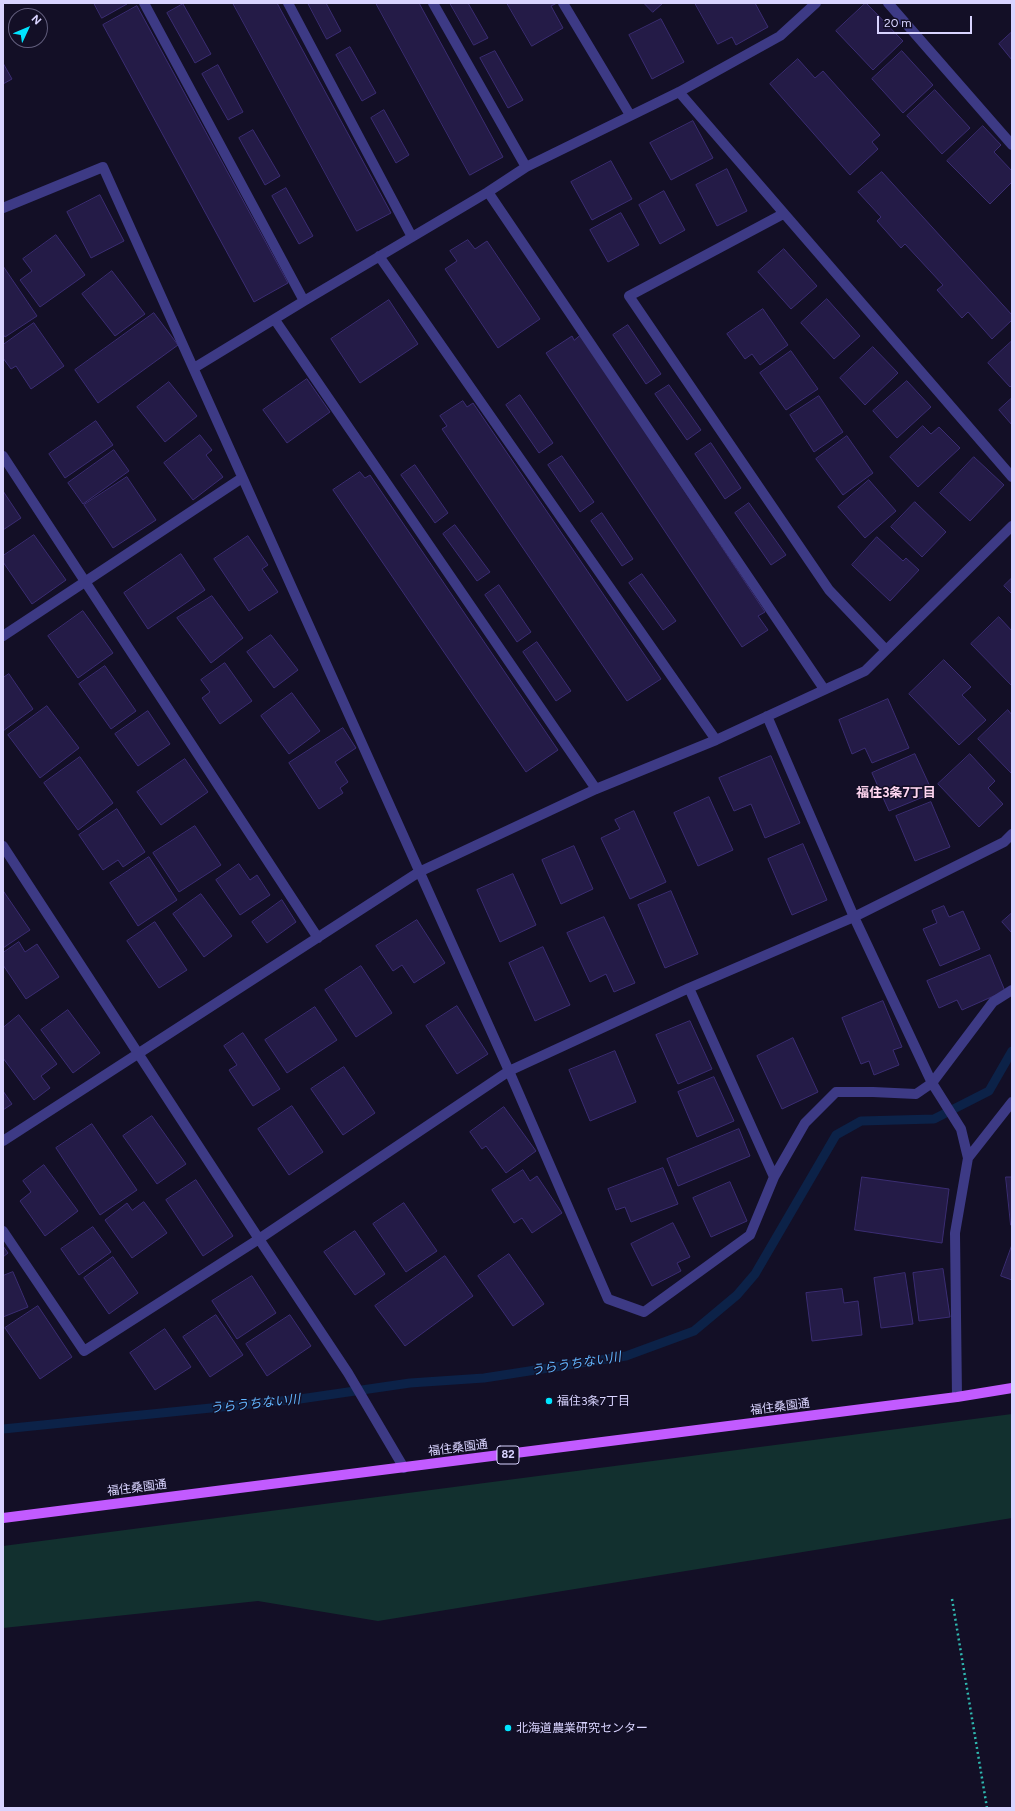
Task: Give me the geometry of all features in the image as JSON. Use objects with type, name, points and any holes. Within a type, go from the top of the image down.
[{"type":"main road","name":"福住桑園通","points":[[3,1518],[957,1397],[1012,1388]]},
{"type":"street","points":[[144,3],[304,301]]},
{"type":"street","points":[[288,3],[412,237]]},
{"type":"street","points":[[433,3],[526,167]]},
{"type":"street","points":[[562,3],[630,115]]},
{"type":"street","points":[[194,368],[488,192],[526,167],[679,92],[780,36],[816,3]]},
{"type":"street","points":[[888,3],[1012,144]]},
{"type":"street","points":[[679,92],[1012,477]]},
{"type":"street","points":[[3,208],[103,167],[509,1071],[608,1300],[644,1312],[750,1235],[774,1177],[805,1123],[836,1092],[916,1094],[932,1083],[993,1002],[1012,990]]},
{"type":"street","points":[[488,192],[824,689]]},
{"type":"street","points":[[783,214],[629,296],[829,590],[886,650]]},
{"type":"street","points":[[379,256],[716,740]]},
{"type":"street","points":[[275,320],[596,789]]},
{"type":"street","points":[[3,456],[318,938]]},
{"type":"street","points":[[3,636],[242,478]]},
{"type":"street","points":[[3,1142],[420,872],[596,789],[716,740],[865,671],[1012,526]]},
{"type":"street","points":[[767,716],[854,917],[932,1083],[961,1129],[968,1158],[955,1233],[957,1397]]},
{"type":"street","points":[[3,1231],[84,1351],[258,1239],[509,1071],[689,988],[854,917],[1004,842],[1012,834]]},
{"type":"street","points":[[3,846],[258,1239],[348,1373],[373,1412],[404,1468]]},
{"type":"street","points":[[689,988],[774,1177]]},
{"type":"street","points":[[968,1158],[1012,1102]]},
{"type":"path","points":[[952,1599],[987,1808]]},
{"type":"green space","points":[[1012,1414],[1012,1518],[378,1621],[258,1601],[3,1628],[3,1546]]},
{"type":"building","points":[[94,3],[127,3],[127,4],[102,18]]},
{"type":"building","points":[[233,3],[277,3],[391,213],[357,231]]},
{"type":"building","points":[[308,3],[326,3],[341,31],[327,39]]},
{"type":"building","points":[[376,3],[419,3],[503,157],[470,175]]},
{"type":"building","points":[[450,3],[468,3],[488,38],[474,45]]},
{"type":"building","points":[[507,3],[557,3],[551,6],[563,28],[532,46]]},
{"type":"building","points":[[644,3],[663,3],[653,12]]},
{"type":"building","points":[[695,3],[755,3],[768,27],[736,45],[732,37],[718,44]]},
{"type":"building","points":[[866,3],[903,41],[873,70],[836,31]]},
{"type":"building","points":[[183,4],[211,54],[195,63],[167,13]]},
{"type":"building","points":[[137,6],[288,283],[254,302],[103,25]]},
{"type":"building","points":[[661,19],[684,62],[652,79],[629,35]]},
{"type":"building","points":[[1012,32],[1012,60],[999,44]]},
{"type":"building","points":[[350,47],[376,93],[362,101],[336,55]]},
{"type":"building","points":[[495,51],[523,100],[508,108],[480,58]]},
{"type":"building","points":[[902,51],[933,85],[903,113],[872,79]]},
{"type":"building","points":[[798,59],[815,78],[823,71],[880,135],[872,142],[878,149],[850,175],[770,84]]},
{"type":"building","points":[[3,63],[12,79],[3,84]]},
{"type":"building","points":[[218,65],[243,112],[228,120],[202,74]]},
{"type":"building","points":[[935,90],[970,128],[942,154],[907,116]]},
{"type":"building","points":[[384,110],[409,155],[396,163],[371,118]]},
{"type":"building","points":[[693,121],[713,158],[671,180],[650,143]]},
{"type":"building","points":[[983,126],[1001,145],[994,152],[1012,171],[1012,182],[990,204],[947,161]]},
{"type":"building","points":[[253,130],[280,176],[265,185],[239,138]]},
{"type":"building","points":[[611,161],[632,199],[592,220],[571,182]]},
{"type":"building","points":[[727,169],[747,211],[717,226],[696,185]]},
{"type":"building","points":[[882,172],[1012,315],[1012,320],[992,339],[968,312],[962,318],[937,290],[943,285],[905,244],[901,248],[877,221],[881,217],[858,192]]},
{"type":"building","points":[[286,188],[313,236],[299,244],[272,196]]},
{"type":"building","points":[[664,191],[685,230],[660,244],[639,205]]},
{"type":"building","points":[[100,195],[124,241],[91,258],[67,212]]},
{"type":"building","points":[[621,213],[639,245],[608,262],[590,230]]},
{"type":"building","points":[[56,235],[85,275],[40,307],[20,280],[32,271],[23,259]]},
{"type":"building","points":[[468,240],[475,249],[487,241],[540,319],[498,348],[445,269],[457,261],[450,251]]},
{"type":"building","points":[[784,249],[817,286],[791,309],[758,272]]},
{"type":"building","points":[[3,266],[37,316],[5,337],[3,334]]},
{"type":"building","points":[[112,271],[145,314],[115,336],[82,294]]},
{"type":"building","points":[[827,299],[860,336],[834,359],[801,323]]},
{"type":"building","points":[[389,300],[418,344],[360,383],[331,339]]},
{"type":"building","points":[[763,309],[788,345],[760,365],[752,354],[745,359],[727,334]]},
{"type":"building","points":[[154,313],[178,345],[98,403],[75,370]]},
{"type":"building","points":[[34,323],[64,366],[31,389],[16,366],[11,369],[3,358],[3,345]]},
{"type":"building","points":[[628,325],[661,374],[646,384],[613,335]]},
{"type":"building","points":[[581,335],[765,612],[758,616],[768,630],[742,647],[546,353],[572,336],[574,340]]},
{"type":"building","points":[[1012,341],[1012,385],[1010,387],[988,363]]},
{"type":"building","points":[[873,347],[898,373],[865,405],[840,378]]},
{"type":"building","points":[[791,351],[818,389],[786,410],[760,373]]},
{"type":"building","points":[[307,379],[330,412],[287,443],[263,410]]},
{"type":"building","points":[[907,381],[931,407],[897,438],[873,411]]},
{"type":"building","points":[[169,382],[197,416],[165,442],[137,407]]},
{"type":"building","points":[[669,385],[701,430],[687,440],[655,394]]},
{"type":"building","points":[[520,395],[553,443],[539,453],[506,405]]},
{"type":"building","points":[[819,396],[843,432],[814,452],[790,415]]},
{"type":"building","points":[[1012,398],[1012,425],[999,410]]},
{"type":"building","points":[[463,401],[467,407],[473,403],[661,679],[627,701],[442,429],[447,426],[440,416]]},
{"type":"building","points":[[96,421],[113,445],[65,478],[49,454]]},
{"type":"building","points":[[923,426],[931,434],[939,427],[960,448],[918,487],[890,457]]},
{"type":"building","points":[[200,435],[212,450],[206,455],[223,477],[193,500],[164,463]]},
{"type":"building","points":[[847,436],[873,473],[843,495],[816,459]]},
{"type":"building","points":[[711,443],[741,488],[725,499],[695,454]]},
{"type":"building","points":[[114,450],[129,471],[83,504],[68,483]]},
{"type":"building","points":[[562,456],[594,502],[580,512],[548,465]]},
{"type":"building","points":[[974,457],[1004,485],[970,521],[940,493]]},
{"type":"building","points":[[415,465],[448,513],[435,523],[401,475]]},
{"type":"building","points":[[360,472],[365,478],[370,475],[558,750],[526,772],[333,490]]},
{"type":"building","points":[[127,477],[156,520],[113,548],[84,505]]},
{"type":"building","points":[[869,480],[896,511],[865,538],[838,507]]},
{"type":"building","points":[[3,491],[21,518],[3,530]]},
{"type":"building","points":[[915,502],[946,532],[922,557],[891,527]]},
{"type":"building","points":[[749,503],[786,555],[771,565],[735,513]]},
{"type":"building","points":[[602,513],[633,559],[622,566],[591,521]]},
{"type":"building","points":[[455,525],[490,572],[477,581],[443,534]]},
{"type":"building","points":[[34,535],[66,580],[32,604],[3,562],[3,556]]},
{"type":"building","points":[[248,536],[268,565],[262,569],[278,592],[249,611],[214,559]]},
{"type":"building","points":[[877,537],[903,561],[906,558],[919,570],[890,601],[852,565]]},
{"type":"building","points":[[181,554],[205,590],[148,629],[124,593]]},
{"type":"building","points":[[642,574],[676,621],[663,630],[629,583]]},
{"type":"building","points":[[1012,578],[1012,594],[1004,586]]},
{"type":"building","points":[[499,585],[531,632],[517,642],[485,595]]},
{"type":"building","points":[[212,596],[243,638],[211,663],[177,618]]},
{"type":"building","points":[[83,611],[113,653],[78,678],[48,636]]},
{"type":"building","points":[[999,617],[1012,631],[1012,686],[971,644]]},
{"type":"building","points":[[271,635],[298,670],[274,688],[247,652]]},
{"type":"building","points":[[537,642],[571,691],[556,701],[523,652]]},
{"type":"building","points":[[944,660],[971,687],[962,695],[986,720],[959,745],[909,694]]},
{"type":"building","points":[[225,663],[252,701],[220,724],[202,698],[210,692],[201,680]]},
{"type":"building","points":[[105,666],[136,711],[111,729],[79,684]]},
{"type":"building","points":[[9,674],[33,709],[3,731],[3,678]]},
{"type":"building","points":[[292,693],[320,731],[289,754],[261,716]]},
{"type":"building","points":[[888,699],[909,748],[872,763],[865,748],[852,754],[839,720]]},
{"type":"building","points":[[47,706],[79,748],[40,778],[8,735]]},
{"type":"building","points":[[1008,710],[1012,715],[1012,774],[978,739]]},
{"type":"building","points":[[148,711],[170,744],[138,766],[115,734]]},
{"type":"building","points":[[343,728],[356,748],[335,762],[348,782],[340,788],[343,793],[319,809],[289,763]]},
{"type":"building","points":[[915,754],[933,793],[889,811],[872,773]]},
{"type":"building","points":[[970,754],[995,781],[988,788],[1003,804],[979,827],[938,784]]},
{"type":"building","points":[[771,756],[800,823],[765,838],[751,804],[734,811],[719,778]]},
{"type":"building","points":[[80,757],[113,803],[78,830],[44,783]]},
{"type":"building","points":[[185,759],[208,792],[161,825],[137,792]]},
{"type":"building","points":[[709,797],[733,850],[698,866],[674,813]]},
{"type":"building","points":[[931,802],[950,847],[915,861],[896,816]]},
{"type":"building","points":[[117,809],[145,852],[123,867],[118,860],[103,870],[79,835]]},
{"type":"building","points":[[634,811],[666,882],[630,899],[601,838],[620,829],[615,820]]},
{"type":"building","points":[[195,826],[221,865],[179,892],[153,853]]},
{"type":"building","points":[[803,844],[827,900],[792,915],[768,859]]},
{"type":"building","points":[[574,846],[593,889],[561,904],[542,860]]},
{"type":"building","points":[[149,857],[177,900],[138,926],[110,883]]},
{"type":"building","points":[[239,864],[250,880],[257,875],[270,895],[240,915],[216,880]]},
{"type":"building","points":[[513,874],[536,925],[500,942],[477,890]]},
{"type":"building","points":[[671,891],[698,954],[665,968],[638,905]]},
{"type":"building","points":[[4,892],[30,930],[3,948],[3,893]]},
{"type":"building","points":[[201,894],[232,936],[204,957],[173,914]]},
{"type":"building","points":[[282,900],[296,922],[267,943],[252,922]]},
{"type":"building","points":[[944,906],[949,917],[963,911],[980,949],[940,966],[923,929],[937,923],[932,911]]},
{"type":"building","points":[[1012,913],[1012,933],[1002,922]]},
{"type":"building","points":[[604,917],[635,983],[614,992],[606,974],[590,982],[567,933]]},
{"type":"building","points":[[417,920],[445,963],[414,983],[402,965],[393,971],[376,946]]},
{"type":"building","points":[[155,922],[187,970],[159,988],[127,941]]},
{"type":"building","points":[[19,942],[25,952],[37,944],[59,977],[26,999],[3,965],[3,953]]},
{"type":"building","points":[[543,947],[570,1005],[535,1021],[509,963]]},
{"type":"building","points":[[990,955],[1005,991],[962,1010],[957,1000],[939,1008],[927,981]]},
{"type":"building","points":[[361,966],[392,1013],[356,1037],[325,990]]},
{"type":"building","points":[[883,1001],[902,1047],[893,1050],[899,1065],[874,1075],[869,1061],[861,1064],[842,1018]]},
{"type":"building","points":[[457,1006],[488,1054],[457,1074],[426,1026]]},
{"type":"building","points":[[315,1007],[337,1040],[287,1073],[265,1040]]},
{"type":"building","points":[[68,1010],[100,1053],[73,1073],[41,1030]]},
{"type":"building","points":[[19,1015],[57,1064],[41,1076],[50,1088],[34,1100],[3,1058],[3,1028]]},
{"type":"building","points":[[690,1021],[712,1069],[678,1084],[656,1035]]},
{"type":"building","points":[[243,1033],[280,1089],[253,1106],[229,1070],[237,1065],[224,1046]]},
{"type":"building","points":[[793,1038],[818,1092],[782,1109],[757,1056]]},
{"type":"building","points":[[615,1051],[636,1102],[590,1121],[569,1070]]},
{"type":"building","points":[[344,1067],[375,1113],[343,1135],[311,1089]]},
{"type":"building","points":[[714,1077],[734,1121],[697,1137],[678,1092]]},
{"type":"building","points":[[3,1091],[12,1104],[3,1110]]},
{"type":"building","points":[[292,1106],[323,1152],[289,1175],[258,1129]]},
{"type":"building","points":[[504,1107],[536,1151],[506,1173],[486,1146],[482,1149],[470,1132]]},
{"type":"building","points":[[152,1116],[186,1164],[157,1184],[123,1136]]},
{"type":"building","points":[[92,1124],[137,1190],[100,1215],[56,1148]]},
{"type":"building","points":[[739,1129],[750,1156],[678,1186],[667,1159]]},
{"type":"building","points":[[44,1165],[78,1211],[45,1236],[20,1201],[31,1192],[23,1181]]},
{"type":"building","points":[[663,1168],[678,1204],[631,1222],[625,1207],[616,1210],[608,1189]]},
{"type":"building","points":[[523,1170],[530,1181],[537,1176],[562,1213],[532,1233],[522,1218],[514,1223],[492,1190]]},
{"type":"building","points":[[862,1177],[949,1189],[942,1243],[855,1230]]},
{"type":"building","points":[[1006,1177],[1012,1177],[1012,1225],[1011,1225]]},
{"type":"building","points":[[196,1180],[233,1236],[203,1256],[166,1200]]},
{"type":"building","points":[[730,1182],[747,1221],[711,1237],[693,1198]]},
{"type":"building","points":[[144,1202],[167,1233],[132,1258],[105,1220],[127,1203],[132,1210]]},
{"type":"building","points":[[404,1203],[437,1251],[406,1272],[373,1224]]},
{"type":"building","points":[[673,1223],[690,1257],[677,1263],[681,1271],[652,1286],[631,1244]]},
{"type":"building","points":[[93,1227],[111,1252],[79,1275],[61,1249]]},
{"type":"building","points":[[355,1231],[385,1274],[355,1295],[324,1252]]},
{"type":"building","points":[[1012,1245],[1012,1280],[1001,1276]]},
{"type":"building","points":[[3,1246],[8,1253],[3,1257]]},
{"type":"building","points":[[509,1254],[544,1304],[513,1326],[478,1276]]},
{"type":"building","points":[[445,1256],[473,1296],[405,1346],[375,1306]]},
{"type":"building","points":[[113,1257],[138,1293],[109,1314],[84,1278]]},
{"type":"building","points":[[943,1269],[950,1317],[919,1321],[913,1273]]},
{"type":"building","points":[[13,1272],[28,1307],[3,1317],[3,1276]]},
{"type":"building","points":[[905,1273],[913,1324],[881,1328],[874,1278]]},
{"type":"building","points":[[252,1276],[276,1313],[237,1339],[212,1301]]},
{"type":"building","points":[[842,1289],[844,1303],[858,1301],[862,1335],[812,1341],[806,1293]]},
{"type":"building","points":[[38,1306],[72,1357],[40,1379],[5,1328]]},
{"type":"building","points":[[216,1315],[243,1355],[210,1377],[183,1337]]},
{"type":"building","points":[[290,1315],[311,1346],[267,1376],[246,1344]]},
{"type":"building","points":[[165,1329],[191,1367],[155,1390],[130,1353]]},
{"type":"waterway","name":"うらうちない川","points":[[3,1429],[300,1399],[410,1383],[484,1378],[626,1356],[694,1331],[737,1295],[755,1274],[836,1135],[861,1121],[934,1119],[989,1091],[1012,1051]]},
{"type":"place","name":"福住3条7丁目","points":[[549,1401]]},
{"type":"place","name":"北海道農業研究センター","points":[[508,1728]]},
{"type":"district","name":"福住3条7丁目","points":[[896,793]]}]
